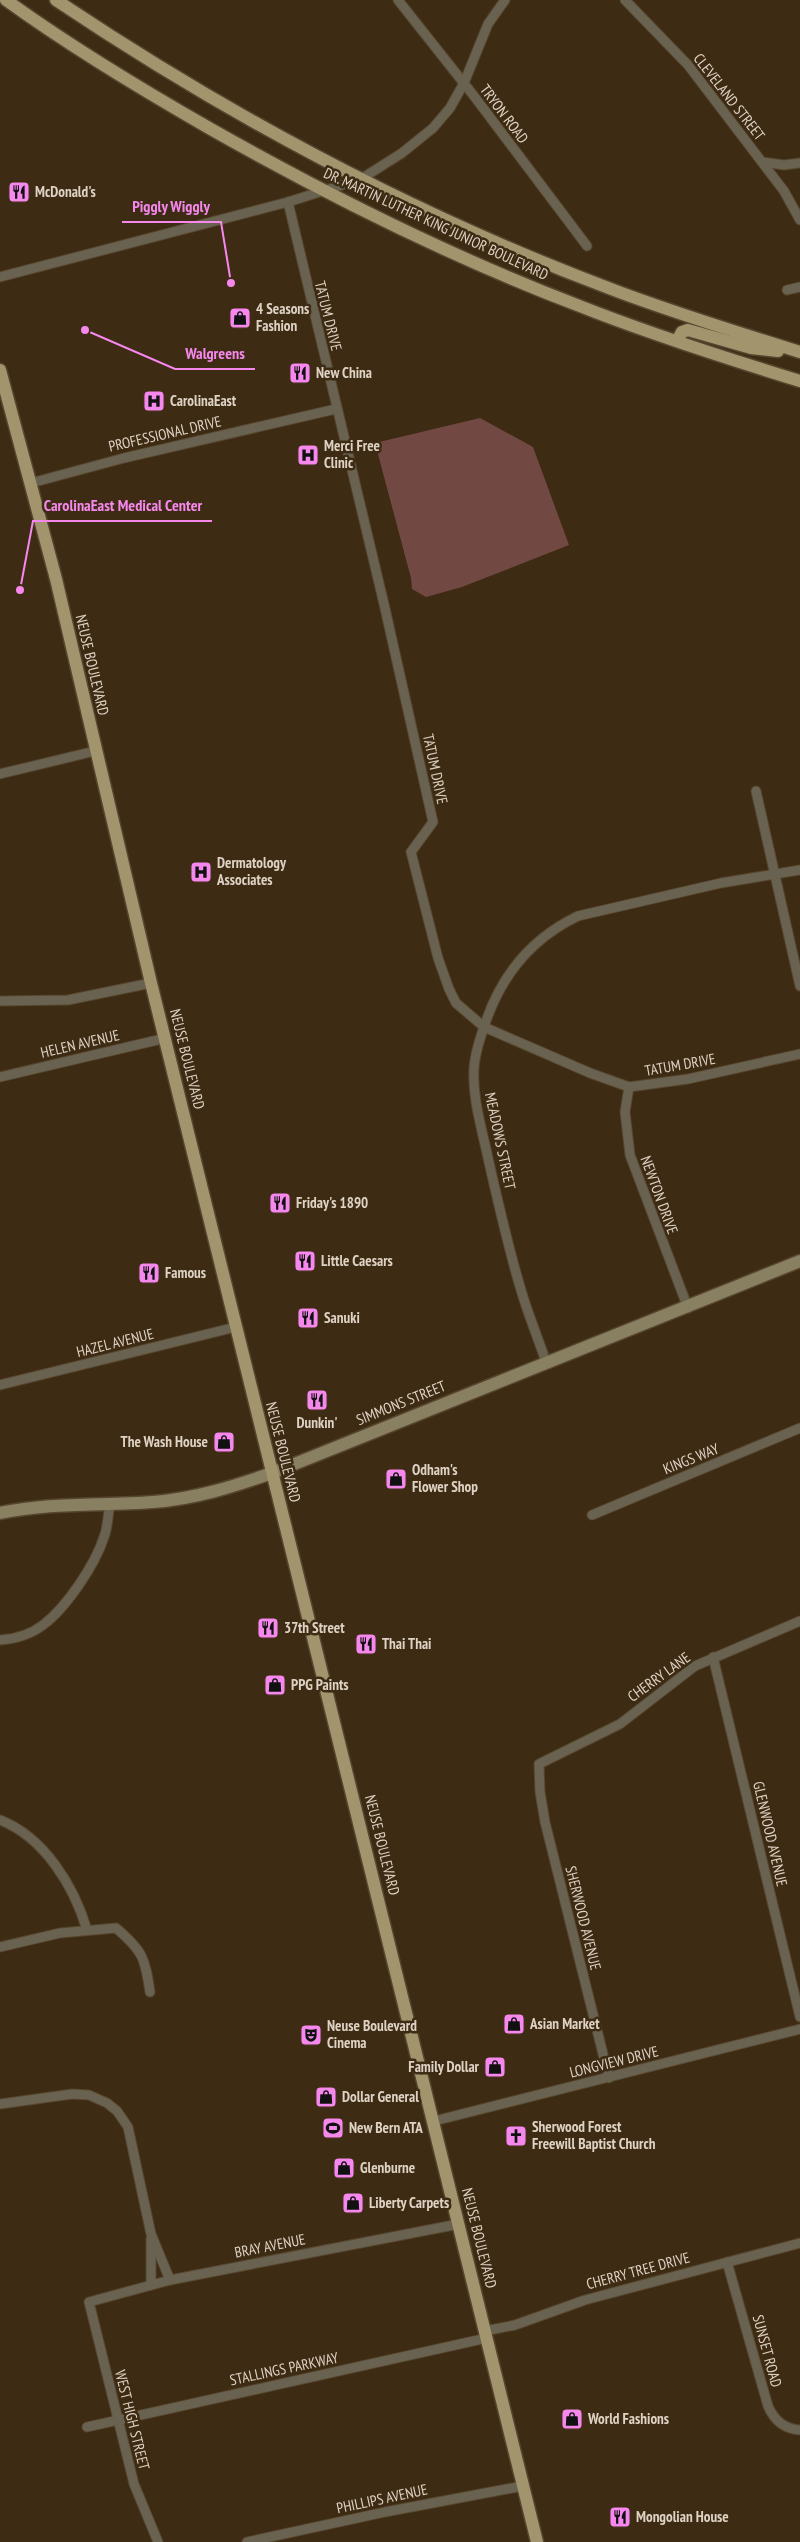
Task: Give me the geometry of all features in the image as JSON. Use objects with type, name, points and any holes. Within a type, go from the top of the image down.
[{"type":"main road","name":"DR. MARTIN LUTHER KING JUNIOR BOULEVARD","points":[[6,0],[117,76],[324,192],[491,270],[576,305],[677,341],[800,381]]},
{"type":"main road","name":"DR. MARTIN LUTHER KING JUNIOR BOULEVARD","points":[[56,0],[218,102],[361,179],[504,246],[609,288],[800,353]]},
{"type":"main road","points":[[677,341],[682,332],[688,330],[751,348],[800,353]]},
{"type":"main road","name":"NEUSE BOULEVARD","points":[[0,370],[56,579],[151,983],[434,2121],[536,2542]]},
{"type":"street","name":"TRYON ROAD","points":[[398,0],[464,83],[587,246]]},
{"type":"street","points":[[0,277],[288,202],[361,179],[402,153],[433,128],[450,108],[464,83],[488,24],[505,0]]},
{"type":"street","name":"CLEVELAND STREET","points":[[625,0],[688,65],[784,191],[800,220]]},
{"type":"street","points":[[762,162],[784,165],[800,163]]},
{"type":"street","name":"TATUM DRIVE","points":[[288,202],[433,822],[411,852],[438,958],[456,1003],[484,1027],[629,1087],[688,1079],[800,1054]]},
{"type":"street","points":[[786,290],[800,287]]},
{"type":"street","name":"PROFESSIONAL DRIVE","points":[[30,483],[124,458],[336,409]]},
{"type":"street","points":[[0,774],[95,750]]},
{"type":"street","points":[[756,791],[800,986]]},
{"type":"street","name":"MEADOWS STREET","points":[[546,1362],[521,1291],[475,1101],[474,1068],[484,1027],[504,981],[521,958],[562,924],[578,916],[622,904],[721,883],[775,876],[800,870]]},
{"type":"street","points":[[0,1001],[68,1000],[151,983]]},
{"type":"street","name":"HELEN AVENUE","points":[[0,1077],[166,1038]]},
{"type":"street","name":"NEWTON DRIVE","points":[[629,1087],[625,1112],[630,1155],[688,1308]]},
{"type":"street","name":"SIMMONS STREET","points":[[0,1513],[57,1504],[152,1502],[195,1496],[232,1487],[272,1473],[546,1362],[688,1308],[800,1261]]},
{"type":"street","name":"HAZEL AVENUE","points":[[0,1385],[236,1327]]},
{"type":"street","name":"KINGS WAY","points":[[592,1515],[800,1428]]},
{"type":"street","points":[[0,1640],[17,1639],[43,1625],[62,1604],[95,1560],[105,1536],[110,1503]]},
{"type":"street","name":"CHERRY LANE","points":[[539,1764],[620,1724],[674,1680],[695,1666],[800,1620]]},
{"type":"street","name":"GLENWOOD AVENUE","points":[[713,1657],[800,2017]]},
{"type":"street","name":"SHERWOOD AVENUE","points":[[539,1764],[540,1792],[545,1822],[609,2078]]},
{"type":"street","points":[[0,1820],[22,1831],[56,1864],[68,1886],[87,1930]]},
{"type":"street","points":[[0,1947],[60,1933],[116,1928],[134,1943],[146,1962],[150,1992]]},
{"type":"street","name":"LONGVIEW DRIVE","points":[[434,2121],[800,2030]]},
{"type":"street","points":[[0,2104],[72,2094],[89,2095],[107,2103],[117,2111],[128,2127],[151,2234],[170,2280]]},
{"type":"street","name":"BRAY AVENUE","points":[[89,2302],[170,2280],[459,2224]]},
{"type":"street","points":[[151,2234],[151,2285]]},
{"type":"street","name":"CHERRY TREE DRIVE","points":[[486,2334],[585,2300],[800,2243]]},
{"type":"street","name":"SUNSET ROAD","points":[[727,2262],[768,2406],[772,2414],[783,2425],[800,2430]]},
{"type":"street","name":"WEST HIGH STREET","points":[[89,2302],[134,2484],[158,2542]]},
{"type":"street","name":"STALLINGS PARKWAY","points":[[87,2427],[486,2334]]},
{"type":"street","name":"PHILLIPS AVENUE","points":[[248,2542],[386,2512],[523,2486]]},
{"type":"shaded area","points":[[480,418],[533,447],[569,545],[462,587],[426,597],[412,589],[411,578],[375,443]]},
{"type":"place","name":"McDonald's","points":[[19,192]]},
{"type":"place","name":"Piggly Wiggly","points":[[231,283]]},
{"type":"place","name":"4 Seasons Fashion","points":[[240,318]]},
{"type":"place","name":"Walgreens","points":[[85,330]]},
{"type":"place","name":"New China","points":[[300,373]]},
{"type":"place","name":"CarolinaEast","points":[[154,401]]},
{"type":"place","name":"Merci Free Clinic","points":[[308,455]]},
{"type":"place","name":"CarolinaEast Medical Center","points":[[20,590]]},
{"type":"place","name":"Dermatology Associates","points":[[201,872]]},
{"type":"place","name":"Friday's 1890","points":[[280,1203]]},
{"type":"place","name":"Little Caesars","points":[[305,1261]]},
{"type":"place","name":"Famous","points":[[149,1273]]},
{"type":"place","name":"Sanuki","points":[[308,1318]]},
{"type":"place","name":"Dunkin'","points":[[317,1400]]},
{"type":"place","name":"The Wash House","points":[[224,1442]]},
{"type":"place","name":"Odham's Flower Shop","points":[[396,1479]]},
{"type":"place","name":"37th Street","points":[[268,1628]]},
{"type":"place","name":"Thai Thai","points":[[366,1644]]},
{"type":"place","name":"PPG Paints","points":[[275,1685]]},
{"type":"place","name":"Asian Market","points":[[514,2024]]},
{"type":"place","name":"Neuse Boulevard Cinema","points":[[311,2035]]},
{"type":"place","name":"Family Dollar","points":[[495,2067]]},
{"type":"place","name":"Dollar General","points":[[326,2097]]},
{"type":"place","name":"New Bern ATA","points":[[333,2128]]},
{"type":"place","name":"Sherwood Forest Freewill Baptist Church","points":[[516,2136]]},
{"type":"place","name":"Glenburne","points":[[344,2168]]},
{"type":"place","name":"Liberty Carpets","points":[[353,2203]]},
{"type":"place","name":"World Fashions","points":[[572,2419]]},
{"type":"place","name":"Mongolian House","points":[[620,2517]]}]
